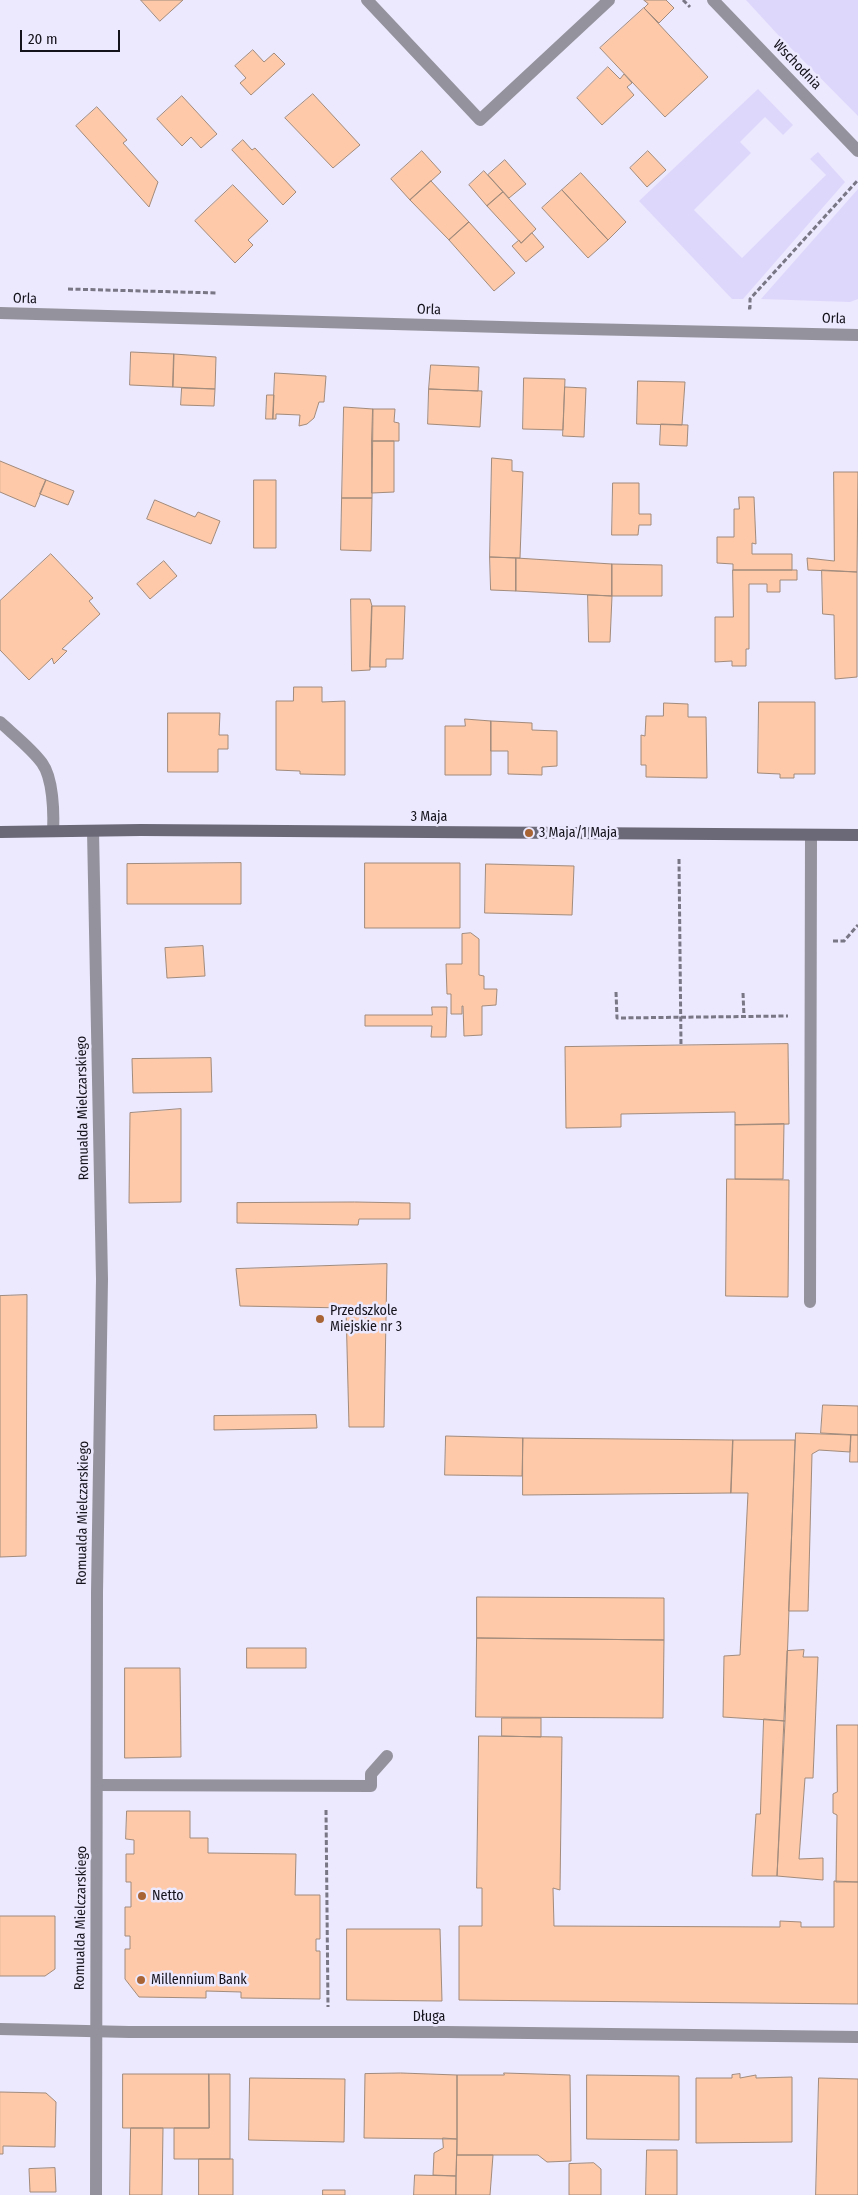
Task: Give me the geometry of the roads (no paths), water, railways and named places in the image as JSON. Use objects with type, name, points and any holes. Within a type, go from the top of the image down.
[{"type":"main road","name":"3 Maja","points":[[0,832],[858,835]]},
{"type":"street","points":[[367,0],[480,120],[609,0]]},
{"type":"street","name":"Wschodnia","points":[[714,0],[858,152]]},
{"type":"street","name":"Orla","points":[[0,313],[858,335]]},
{"type":"street","points":[[0,722],[42,762],[48,774],[54,813],[53,831]]},
{"type":"street","name":"Romualda Mielczarskiego","points":[[93,831],[102,1279],[97,1592],[96,2195]]},
{"type":"street","points":[[810,1302],[811,835]]},
{"type":"street","points":[[97,1785],[371,1786],[371,1774],[387,1756]]},
{"type":"street","name":"Długa","points":[[0,2029],[96,2032],[446,2032],[858,2038]]},
{"type":"place","name":"3 Maja/1 Maja","points":[[529,833]]},
{"type":"place","name":"Przedszkole Miejskie nr 3","points":[[320,1319]]},
{"type":"place","name":"Netto","points":[[142,1896]]},
{"type":"place","name":"Millennium Bank","points":[[141,1980]]}]
